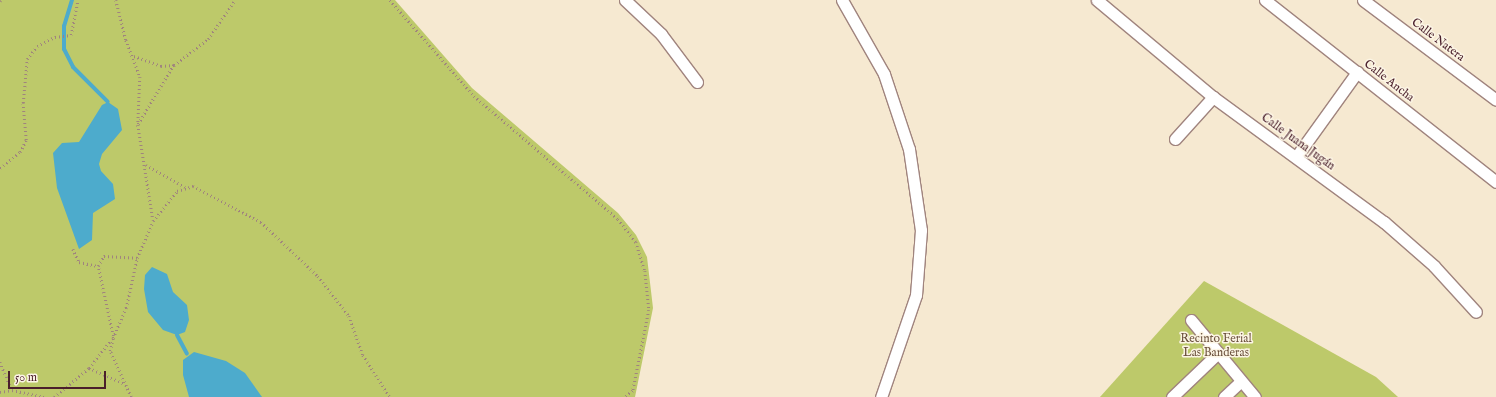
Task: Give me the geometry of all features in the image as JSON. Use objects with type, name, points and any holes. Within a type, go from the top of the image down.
[{"type":"street","points":[[625,0],[661,34],[697,82]]},
{"type":"street","points":[[842,0],[884,74],[909,149],[921,230],[916,295],[881,397]]},
{"type":"street","name":"Calle Juana Jugán","points":[[1097,0],[1213,97],[1396,232],[1434,266],[1476,312]]},
{"type":"street","name":"Calle Ancha","points":[[1265,0],[1496,182]]},
{"type":"street","name":"Calle Natera","points":[[1363,0],[1496,100]]},
{"type":"street","points":[[1296,157],[1357,72]]},
{"type":"street","points":[[1175,139],[1213,97]]},
{"type":"street","points":[[1191,320],[1255,397]]},
{"type":"street","points":[[1172,397],[1218,353]]},
{"type":"street","points":[[1224,397],[1241,381]]},
{"type":"path","points":[[0,168],[20,152],[26,140],[23,103],[27,59],[37,46],[55,37],[71,35],[78,0]]},
{"type":"path","points":[[116,0],[140,77],[138,125],[146,165],[153,221]]},
{"type":"path","points":[[138,125],[174,65],[208,39],[235,0]]},
{"type":"path","points":[[390,0],[474,96],[618,219],[636,242],[645,271],[649,310],[633,391],[625,397]]},
{"type":"path","points":[[134,56],[161,66],[174,65]]},
{"type":"path","points":[[146,165],[185,187],[193,186],[261,222],[318,276],[349,316],[363,355],[390,397]]},
{"type":"path","points":[[54,397],[89,368],[112,338],[126,308],[137,258],[153,221],[185,187]]},
{"type":"path","points":[[73,249],[79,262],[98,266]]},
{"type":"path","points":[[131,397],[110,351],[112,338],[98,266],[104,256],[137,258]]},
{"type":"path","points":[[0,362],[12,390]]},
{"type":"path","points":[[89,368],[125,384]]},
{"type":"path","points":[[0,392],[12,390],[44,397]]},
{"type":"green space","points":[[0,0],[395,0],[472,88],[618,213],[636,235],[647,257],[653,308],[635,397],[0,397]]},
{"type":"green space","name":"Recinto Ferial Las Banderas","points":[[1204,281],[1376,377],[1398,397],[1100,397]]},
{"type":"water","points":[[108,102],[118,109],[122,130],[102,154],[99,164],[101,171],[113,184],[115,199],[93,213],[92,240],[79,249],[57,188],[53,153],[62,143],[79,142],[102,105]]},
{"type":"water","points":[[152,267],[167,274],[173,292],[187,305],[189,320],[185,332],[177,335],[163,330],[148,312],[144,289],[145,275]]},
{"type":"water","points":[[194,352],[226,361],[245,373],[262,397],[189,397],[183,375],[183,360]]},
{"type":"waterway","points":[[72,0],[64,26],[64,49],[73,67],[108,102]]},
{"type":"waterway","points":[[177,335],[187,354]]}]
